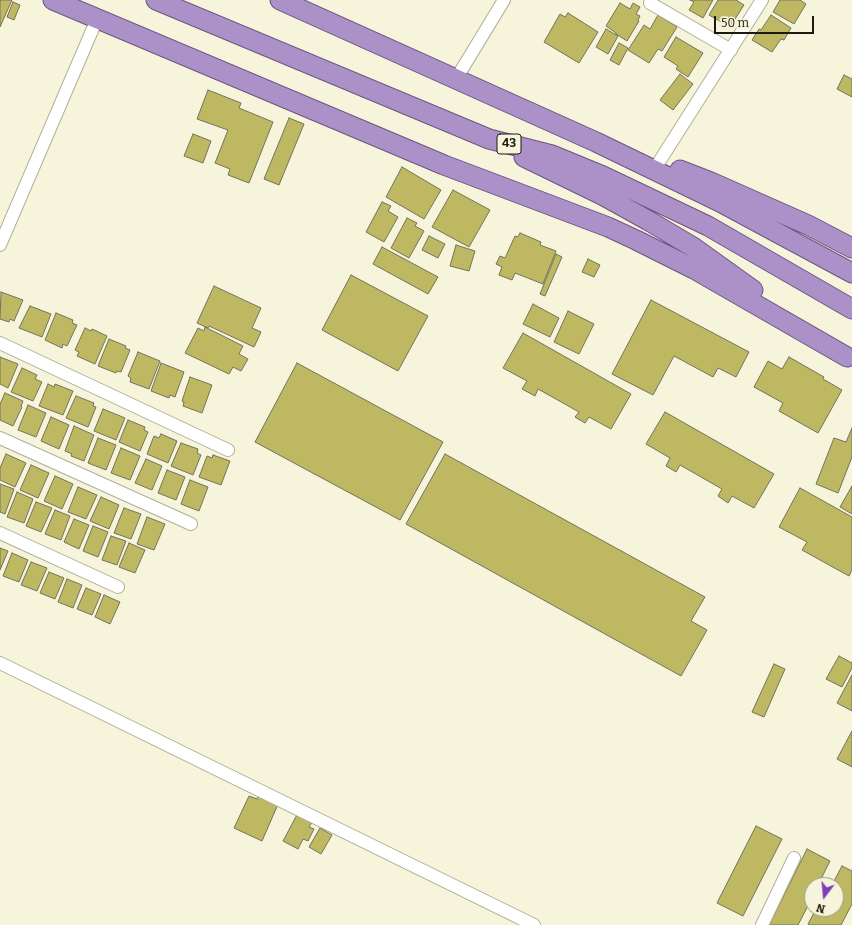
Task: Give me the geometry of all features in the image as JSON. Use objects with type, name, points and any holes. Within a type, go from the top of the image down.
[{"type":"highway","points":[[53,0],[437,162],[636,240],[694,269],[849,359]]},
{"type":"highway","name":"43","points":[[156,0],[489,139],[604,196],[692,247],[849,359]]},
{"type":"highway","points":[[287,1],[596,142],[720,202],[852,273]]},
{"type":"highway","name":"43","points":[[489,139],[552,156],[603,176],[708,226],[852,309]]},
{"type":"highway","points":[[596,142],[659,162],[711,182],[808,225],[852,248]]},
{"type":"street","points":[[456,79],[504,0]]},
{"type":"street","points":[[659,162],[762,0]]},
{"type":"street","points":[[650,3],[731,50]]},
{"type":"street","points":[[0,245],[97,19]]},
{"type":"street","points":[[0,343],[228,450]]},
{"type":"street","points":[[0,438],[191,524]]},
{"type":"street","points":[[0,534],[118,587]]},
{"type":"street","points":[[0,663],[534,925]]},
{"type":"street","points":[[762,925],[794,858]]},
{"type":"building","points":[[0,0],[12,0],[0,27]]},
{"type":"building","points":[[690,0],[713,0],[703,18],[689,10],[694,2]]},
{"type":"building","points":[[718,0],[736,0],[744,5],[730,27],[709,15]]},
{"type":"building","points":[[780,0],[800,0],[806,4],[794,24],[773,12]]},
{"type":"building","points":[[13,2],[20,5],[14,20],[7,17]]},
{"type":"building","points":[[620,3],[630,9],[633,3],[640,7],[636,14],[640,16],[639,21],[627,41],[606,26]]},
{"type":"building","points":[[568,13],[598,32],[579,63],[544,42],[560,14],[565,17]]},
{"type":"building","points":[[658,15],[677,27],[662,51],[658,49],[649,63],[628,50],[644,25],[650,29]]},
{"type":"building","points":[[771,15],[791,28],[784,40],[781,39],[772,52],[752,40]]},
{"type":"building","points":[[606,29],[618,36],[608,54],[596,47]]},
{"type":"building","points":[[676,37],[703,53],[688,77],[676,69],[678,66],[664,57]]},
{"type":"building","points":[[619,43],[628,48],[619,65],[610,60]]},
{"type":"building","points":[[680,74],[693,84],[673,110],[660,100]]},
{"type":"building","points":[[844,75],[852,79],[852,97],[837,89]]},
{"type":"building","points":[[208,90],[241,103],[239,108],[273,122],[249,183],[228,175],[230,169],[215,163],[228,130],[197,119]]},
{"type":"building","points":[[289,118],[304,124],[279,185],[264,179]]},
{"type":"building","points":[[193,134],[211,141],[203,163],[184,156]]},
{"type":"building","points":[[402,167],[441,190],[424,219],[386,197]]},
{"type":"building","points":[[453,190],[490,210],[469,247],[432,227]]},
{"type":"building","points":[[382,202],[391,206],[388,211],[398,217],[384,242],[366,232]]},
{"type":"building","points":[[407,218],[417,223],[415,226],[424,231],[409,258],[391,248]]},
{"type":"building","points":[[520,233],[541,242],[540,245],[556,251],[543,284],[515,273],[512,280],[499,275],[502,267],[496,264],[500,256],[505,258],[515,236],[518,237]]},
{"type":"building","points":[[429,236],[445,244],[438,258],[422,250]]},
{"type":"building","points":[[456,245],[475,251],[469,271],[450,266]]},
{"type":"building","points":[[382,247],[438,277],[428,294],[373,264]]},
{"type":"building","points":[[556,254],[562,257],[545,296],[540,294]]},
{"type":"building","points":[[588,259],[600,265],[594,277],[582,272]]},
{"type":"building","points":[[351,275],[428,316],[398,371],[322,330]]},
{"type":"building","points":[[214,286],[261,308],[252,328],[261,332],[254,347],[209,326],[208,328],[197,323]]},
{"type":"building","points":[[1,292],[23,300],[14,321],[10,319],[9,322],[0,319]]},
{"type":"building","points":[[651,300],[749,352],[736,377],[718,368],[713,377],[674,356],[653,395],[612,374]]},
{"type":"building","points":[[533,304],[559,318],[550,337],[523,324]]},
{"type":"building","points":[[30,306],[51,314],[42,337],[19,328]]},
{"type":"building","points":[[568,311],[594,324],[579,354],[554,342]]},
{"type":"building","points":[[56,313],[73,320],[72,323],[77,325],[67,346],[63,344],[62,348],[45,340]]},
{"type":"building","points":[[205,327],[243,346],[239,354],[248,359],[241,371],[233,367],[229,374],[185,353],[198,328],[204,331]]},
{"type":"building","points":[[85,328],[91,331],[92,329],[107,336],[95,364],[77,356],[79,352],[75,350]]},
{"type":"building","points":[[523,333],[631,394],[611,429],[589,417],[585,423],[575,417],[579,412],[538,389],[535,396],[522,389],[527,381],[503,368]]},
{"type":"building","points":[[109,339],[126,346],[125,348],[130,350],[121,372],[117,371],[116,373],[98,366]]},
{"type":"building","points":[[138,352],[160,361],[149,389],[130,382],[131,378],[128,376]]},
{"type":"building","points":[[0,357],[18,364],[8,388],[0,384]]},
{"type":"building","points":[[789,357],[824,377],[823,379],[842,390],[818,433],[779,411],[783,403],[754,387],[768,361],[782,369]]},
{"type":"building","points":[[161,363],[184,372],[175,397],[170,395],[169,398],[151,391]]},
{"type":"building","points":[[297,363],[443,442],[400,520],[255,442]]},
{"type":"building","points":[[22,368],[37,375],[35,379],[42,382],[33,401],[11,392]]},
{"type":"building","points":[[190,377],[212,385],[202,413],[183,406],[184,402],[182,401]]},
{"type":"building","points":[[48,384],[54,387],[55,384],[73,391],[63,415],[39,406]]},
{"type":"building","points":[[5,393],[23,401],[22,407],[13,426],[0,420],[0,404]]},
{"type":"building","points":[[76,396],[94,403],[93,406],[96,407],[88,427],[66,418]]},
{"type":"building","points":[[28,405],[46,413],[36,437],[18,430]]},
{"type":"building","points":[[103,409],[125,418],[116,440],[94,431]]},
{"type":"building","points":[[665,412],[774,474],[754,508],[732,496],[728,503],[718,496],[722,489],[680,465],[676,472],[666,466],[670,458],[646,444]]},
{"type":"building","points":[[51,417],[69,425],[59,449],[41,441]]},
{"type":"building","points":[[128,420],[145,427],[144,430],[148,432],[140,451],[119,442]]},
{"type":"building","points":[[74,426],[94,435],[84,461],[71,456],[72,454],[65,451]]},
{"type":"building","points":[[852,428],[852,457],[838,493],[816,484],[834,438],[846,442]]},
{"type":"building","points":[[161,434],[177,441],[168,463],[147,454],[154,436],[159,438]]},
{"type":"building","points":[[98,438],[116,445],[106,470],[88,463]]},
{"type":"building","points":[[181,443],[198,449],[197,453],[201,455],[193,475],[171,466]]},
{"type":"building","points":[[121,448],[140,456],[130,480],[111,473]]},
{"type":"building","points":[[6,454],[26,463],[15,487],[0,480],[0,468]]},
{"type":"building","points":[[445,454],[705,597],[691,621],[707,630],[681,676],[406,524]]},
{"type":"building","points":[[213,455],[230,461],[221,485],[199,477],[207,456],[212,458]]},
{"type":"building","points":[[146,459],[162,466],[152,490],[135,483]]},
{"type":"building","points":[[31,465],[49,473],[38,498],[20,490]]},
{"type":"building","points":[[167,470],[185,477],[176,500],[158,493]]},
{"type":"building","points":[[55,476],[73,484],[62,509],[44,501]]},
{"type":"building","points":[[190,480],[208,487],[199,511],[181,504]]},
{"type":"building","points":[[0,484],[14,489],[5,514],[0,512]]},
{"type":"building","points":[[852,486],[852,514],[840,507]]},
{"type":"building","points":[[78,487],[97,495],[86,519],[68,512]]},
{"type":"building","points":[[800,488],[852,517],[852,570],[849,576],[802,550],[807,542],[779,527]]},
{"type":"building","points":[[17,492],[33,499],[24,523],[7,517]]},
{"type":"building","points":[[101,497],[119,505],[109,529],[90,521]]},
{"type":"building","points":[[36,502],[52,508],[41,532],[26,526]]},
{"type":"building","points":[[124,508],[141,514],[131,539],[114,533]]},
{"type":"building","points":[[55,510],[70,516],[61,540],[45,534]]},
{"type":"building","points":[[147,517],[165,524],[154,550],[137,544]]},
{"type":"building","points":[[74,519],[89,525],[79,549],[64,542]]},
{"type":"building","points":[[93,526],[108,532],[98,557],[83,551]]},
{"type":"building","points":[[111,536],[126,541],[117,565],[102,560]]},
{"type":"building","points":[[129,543],[145,550],[135,573],[119,567]]},
{"type":"building","points":[[0,548],[8,551],[0,570]]},
{"type":"building","points":[[12,553],[28,560],[19,582],[3,576]]},
{"type":"building","points":[[31,562],[47,568],[37,591],[21,585]]},
{"type":"building","points":[[49,572],[64,578],[55,599],[40,593]]},
{"type":"building","points":[[67,579],[82,585],[73,608],[58,602]]},
{"type":"building","points":[[86,588],[101,594],[92,615],[77,609]]},
{"type":"building","points":[[104,595],[120,602],[110,624],[95,617]]},
{"type":"building","points":[[839,656],[852,663],[852,668],[842,687],[826,679]]},
{"type":"building","points":[[774,664],[785,669],[764,717],[752,712]]},
{"type":"building","points":[[852,675],[852,711],[837,703]]},
{"type":"building","points":[[852,731],[852,767],[837,759]]},
{"type":"building","points":[[260,794],[279,802],[262,841],[234,828],[249,796],[257,799]]},
{"type":"building","points":[[298,813],[313,821],[309,827],[314,829],[308,841],[303,839],[298,849],[283,841]]},
{"type":"building","points":[[756,826],[782,839],[743,916],[717,903]]},
{"type":"building","points":[[320,828],[332,835],[321,854],[309,847]]},
{"type":"building","points":[[807,849],[830,861],[822,877],[804,877],[804,913],[798,925],[769,925]]},
{"type":"building","points":[[842,866],[852,871],[852,904],[841,925],[808,924],[812,917],[844,917],[844,877],[836,877]]}]
